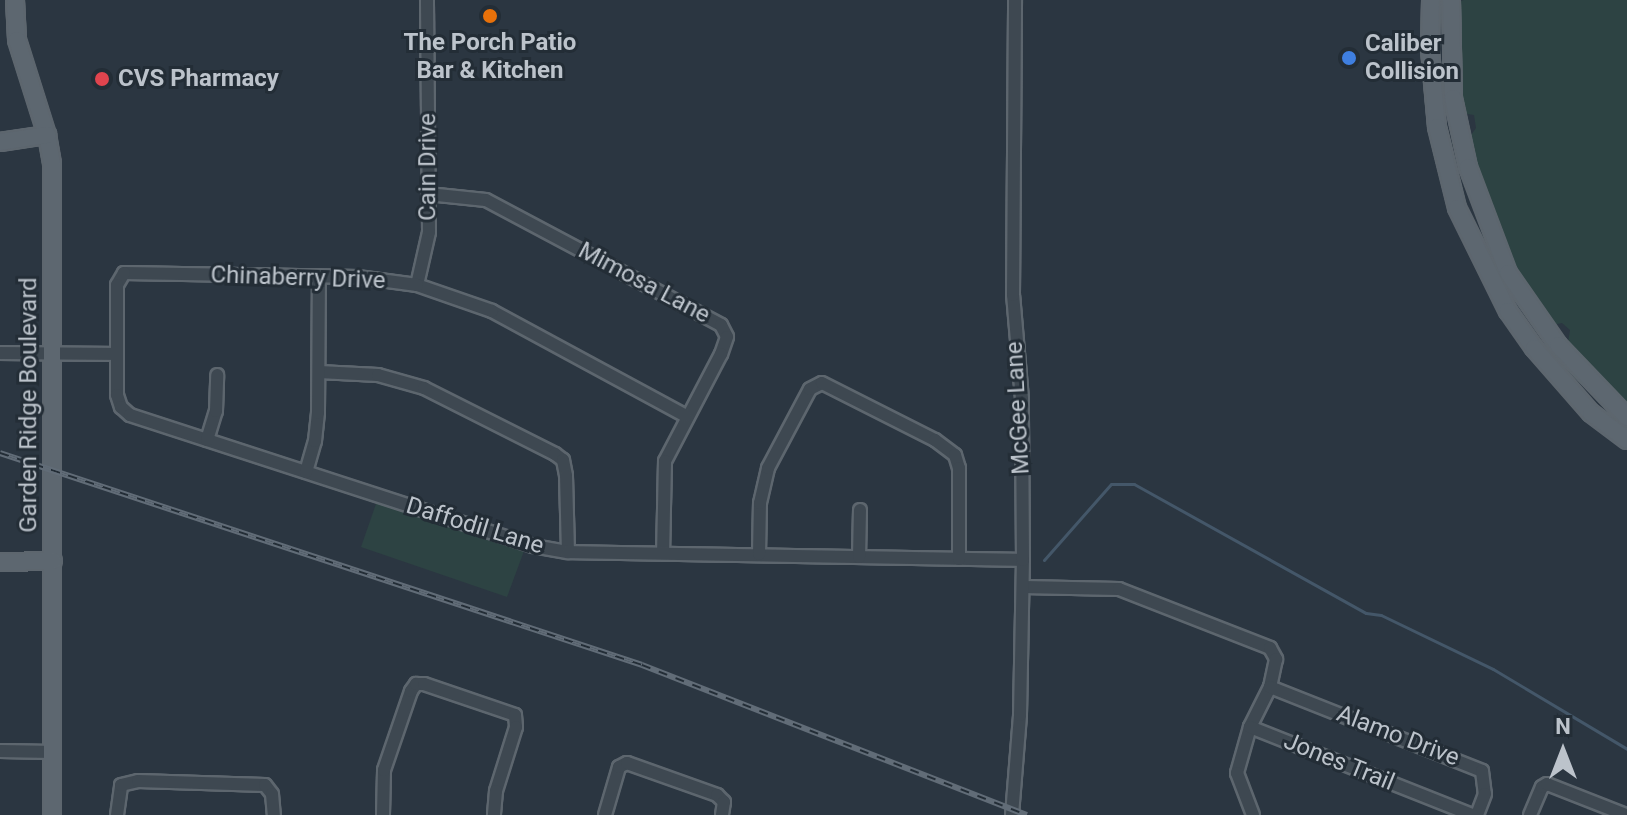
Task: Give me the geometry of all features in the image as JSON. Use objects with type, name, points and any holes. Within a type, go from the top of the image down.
[{"type":"main road","name":"Garden Ridge Boulevard","points":[[15,0],[17,40],[47,135],[53,191],[52,815]]},
{"type":"main road","points":[[1431,0],[1430,50],[1437,127],[1457,208],[1508,311],[1534,348],[1591,413],[1627,440]]},
{"type":"main road","points":[[1451,0],[1450,49],[1458,120],[1468,167],[1508,273],[1552,336],[1627,417]]},
{"type":"main road","points":[[1437,127],[1458,120]]},
{"type":"main road","points":[[0,142],[47,135]]},
{"type":"main road","points":[[1534,348],[1552,336]]},
{"type":"main road","points":[[0,562],[53,561]]},
{"type":"street","name":"Cain Drive","points":[[417,285],[426,258],[427,0]]},
{"type":"street","name":"McGee Lane","points":[[1012,815],[1020,715],[1023,587],[1022,399],[1013,323],[1015,0]]},
{"type":"street","name":"Mimosa Lane","points":[[428,194],[486,200],[716,321],[727,337],[665,461],[663,553]]},
{"type":"street","name":"Chinaberry Drive","points":[[120,278],[124,273],[319,276],[358,277],[417,285],[492,311],[686,416]]},
{"type":"street","points":[[306,472],[315,441],[319,276]]},
{"type":"street","name":"Daffodil Lane","points":[[120,278],[117,395],[124,410],[533,546],[568,552],[1023,560]]},
{"type":"street","points":[[0,353],[117,354]]},
{"type":"street","points":[[319,372],[378,375],[414,384],[461,404],[555,454],[563,460],[566,476],[568,552]]},
{"type":"street","points":[[207,440],[216,411],[217,375]]},
{"type":"street","points":[[759,554],[760,503],[768,468],[810,389],[827,383],[935,440],[955,455],[959,468],[959,559]]},
{"type":"street","points":[[859,557],[860,510]]},
{"type":"street","points":[[1023,587],[1119,589],[1270,648],[1276,659],[1270,687],[1250,727],[1237,773],[1253,815]]},
{"type":"street","points":[[383,815],[384,770],[411,691],[416,684],[424,684],[515,715],[516,727],[496,791],[494,815]]},
{"type":"street","name":"Alamo Drive","points":[[1270,687],[1482,771],[1485,794],[1474,815]]},
{"type":"street","name":"Jones Trail","points":[[1250,727],[1474,815]]},
{"type":"street","points":[[0,751],[53,752]]},
{"type":"street","points":[[605,815],[619,767],[627,763],[717,795],[724,802],[722,815]]},
{"type":"street","points":[[117,815],[118,792],[123,784],[263,785],[270,790],[274,815]]},
{"type":"street","points":[[1530,815],[1542,787],[1547,784],[1622,814]]},
{"type":"green space","points":[[1627,0],[1627,410],[1575,352],[1568,342],[1570,330],[1562,323],[1548,326],[1533,305],[1488,217],[1469,138],[1476,128],[1474,115],[1461,113],[1458,2]]},
{"type":"green space","points":[[377,501],[524,551],[507,597],[361,547]]},
{"type":"waterway","points":[[1044,560],[1111,484],[1134,484],[1366,613],[1381,615],[1493,669],[1627,749]]},
{"type":"railway","points":[[0,453],[642,665],[1027,815]]},
{"type":"place","name":"The Porch Patio Bar & Kitchen","points":[[490,16]]},
{"type":"place","name":"Caliber Collision","points":[[1349,58]]},
{"type":"place","name":"CVS Pharmacy","points":[[102,79]]}]
